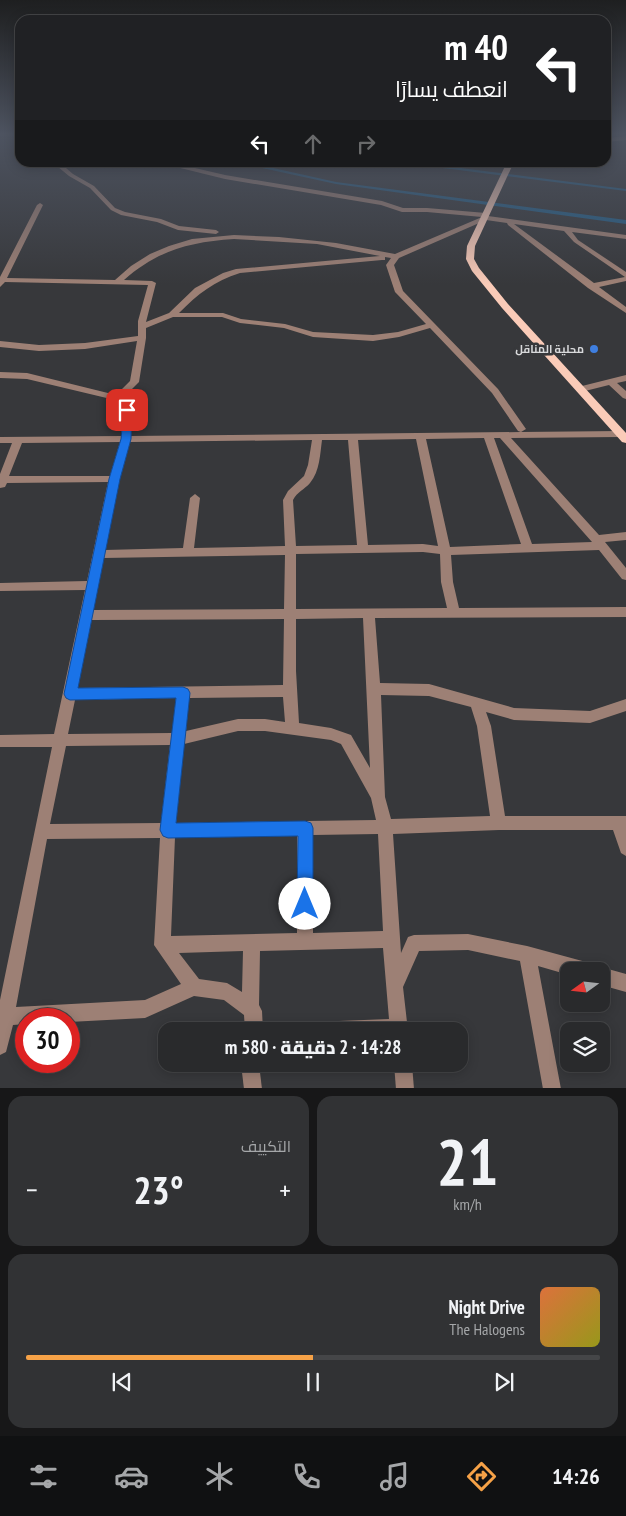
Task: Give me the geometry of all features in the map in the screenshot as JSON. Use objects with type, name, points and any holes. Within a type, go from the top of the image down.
[{"type":"main road","points":[[501,184],[471,246],[470,259],[475,269],[505,306],[621,434]]},
{"type":"street","points":[[85,184],[113,209],[123,214],[159,220],[178,228],[224,233],[240,237]]},
{"type":"street","points":[[266,184],[382,203],[402,210],[487,214],[512,221],[626,237]]},
{"type":"street","points":[[40,205],[1,282],[152,283],[142,320],[142,338],[134,382],[118,398]]},
{"type":"street","points":[[172,315],[198,290],[226,275],[239,271],[396,256],[487,214]]},
{"type":"street","points":[[512,221],[510,224],[626,311]]},
{"type":"street","points":[[566,228],[576,241],[626,277]]},
{"type":"street","points":[[614,235],[626,243]]},
{"type":"street","points":[[116,283],[129,270],[169,247],[194,240],[240,237],[333,245],[396,256]]},
{"type":"street","points":[[396,256],[390,265],[400,292],[495,392],[521,429]]},
{"type":"street","points":[[591,286],[626,277]]},
{"type":"street","points":[[142,327],[172,315],[223,315],[240,321],[284,326],[313,334],[373,338],[432,325]]},
{"type":"street","points":[[0,344],[55,348],[142,338]]},
{"type":"street","points":[[0,375],[26,376],[118,398],[127,410],[126,436],[114,479],[41,832],[0,1046]]},
{"type":"street","points":[[581,389],[626,378]]},
{"type":"street","points":[[610,382],[626,396]]},
{"type":"street","points":[[0,440],[521,429],[621,434]]},
{"type":"street","points":[[0,435],[317,437],[621,434]]},
{"type":"street","points":[[420,435],[445,551],[447,582],[454,614]]},
{"type":"street","points":[[488,435],[528,548]]},
{"type":"street","points":[[503,435],[599,542],[626,576]]},
{"type":"street","points":[[353,436],[363,550]]},
{"type":"street","points":[[292,728],[288,691],[291,551],[288,497],[309,476],[317,437]]},
{"type":"street","points":[[18,440],[1,483],[114,479]]},
{"type":"street","points":[[188,553],[195,498]]},
{"type":"street","points":[[99,554],[423,548],[445,551],[528,548],[599,542],[626,536]]},
{"type":"street","points":[[0,587],[93,585]]},
{"type":"street","points":[[86,615],[368,613],[381,615],[626,612]]},
{"type":"street","points":[[368,613],[374,689],[378,797],[385,827],[394,986],[398,1022]]},
{"type":"street","points":[[374,689],[429,690],[514,714],[590,716],[626,705]]},
{"type":"street","points":[[70,694],[288,691]]},
{"type":"street","points":[[183,693],[168,830],[162,945],[194,987]]},
{"type":"street","points":[[476,704],[484,726],[499,823]]},
{"type":"street","points":[[0,741],[178,739],[238,725],[292,728],[331,734],[346,739],[378,797]]},
{"type":"street","points":[[41,832],[385,827],[499,823],[622,823],[626,848]]},
{"type":"street","points":[[305,828],[305,941]]},
{"type":"street","points":[[162,945],[391,939]]},
{"type":"street","points":[[250,1009],[252,942]]},
{"type":"street","points":[[394,986],[414,943],[468,942],[527,954],[560,964]]},
{"type":"street","points":[[527,954],[552,1088]]},
{"type":"street","points":[[610,979],[626,983]]},
{"type":"street","points":[[6,1016],[145,1009],[194,987],[227,992],[253,1011],[255,1022]]},
{"type":"street","points":[[251,1072],[252,1088]]},
{"type":"street","points":[[403,1072],[405,1088]]},
{"type":"waterway","points":[[342,184],[626,222]]},
{"type":"waterway","points":[[575,184],[626,190]]},
{"type":"place","name":"محلية المناقل","points":[[594,349]]},
{"type":"route","points":[[127,410],[126,439],[114,479],[70,694],[183,693],[168,830],[305,828],[305,904]]}]
